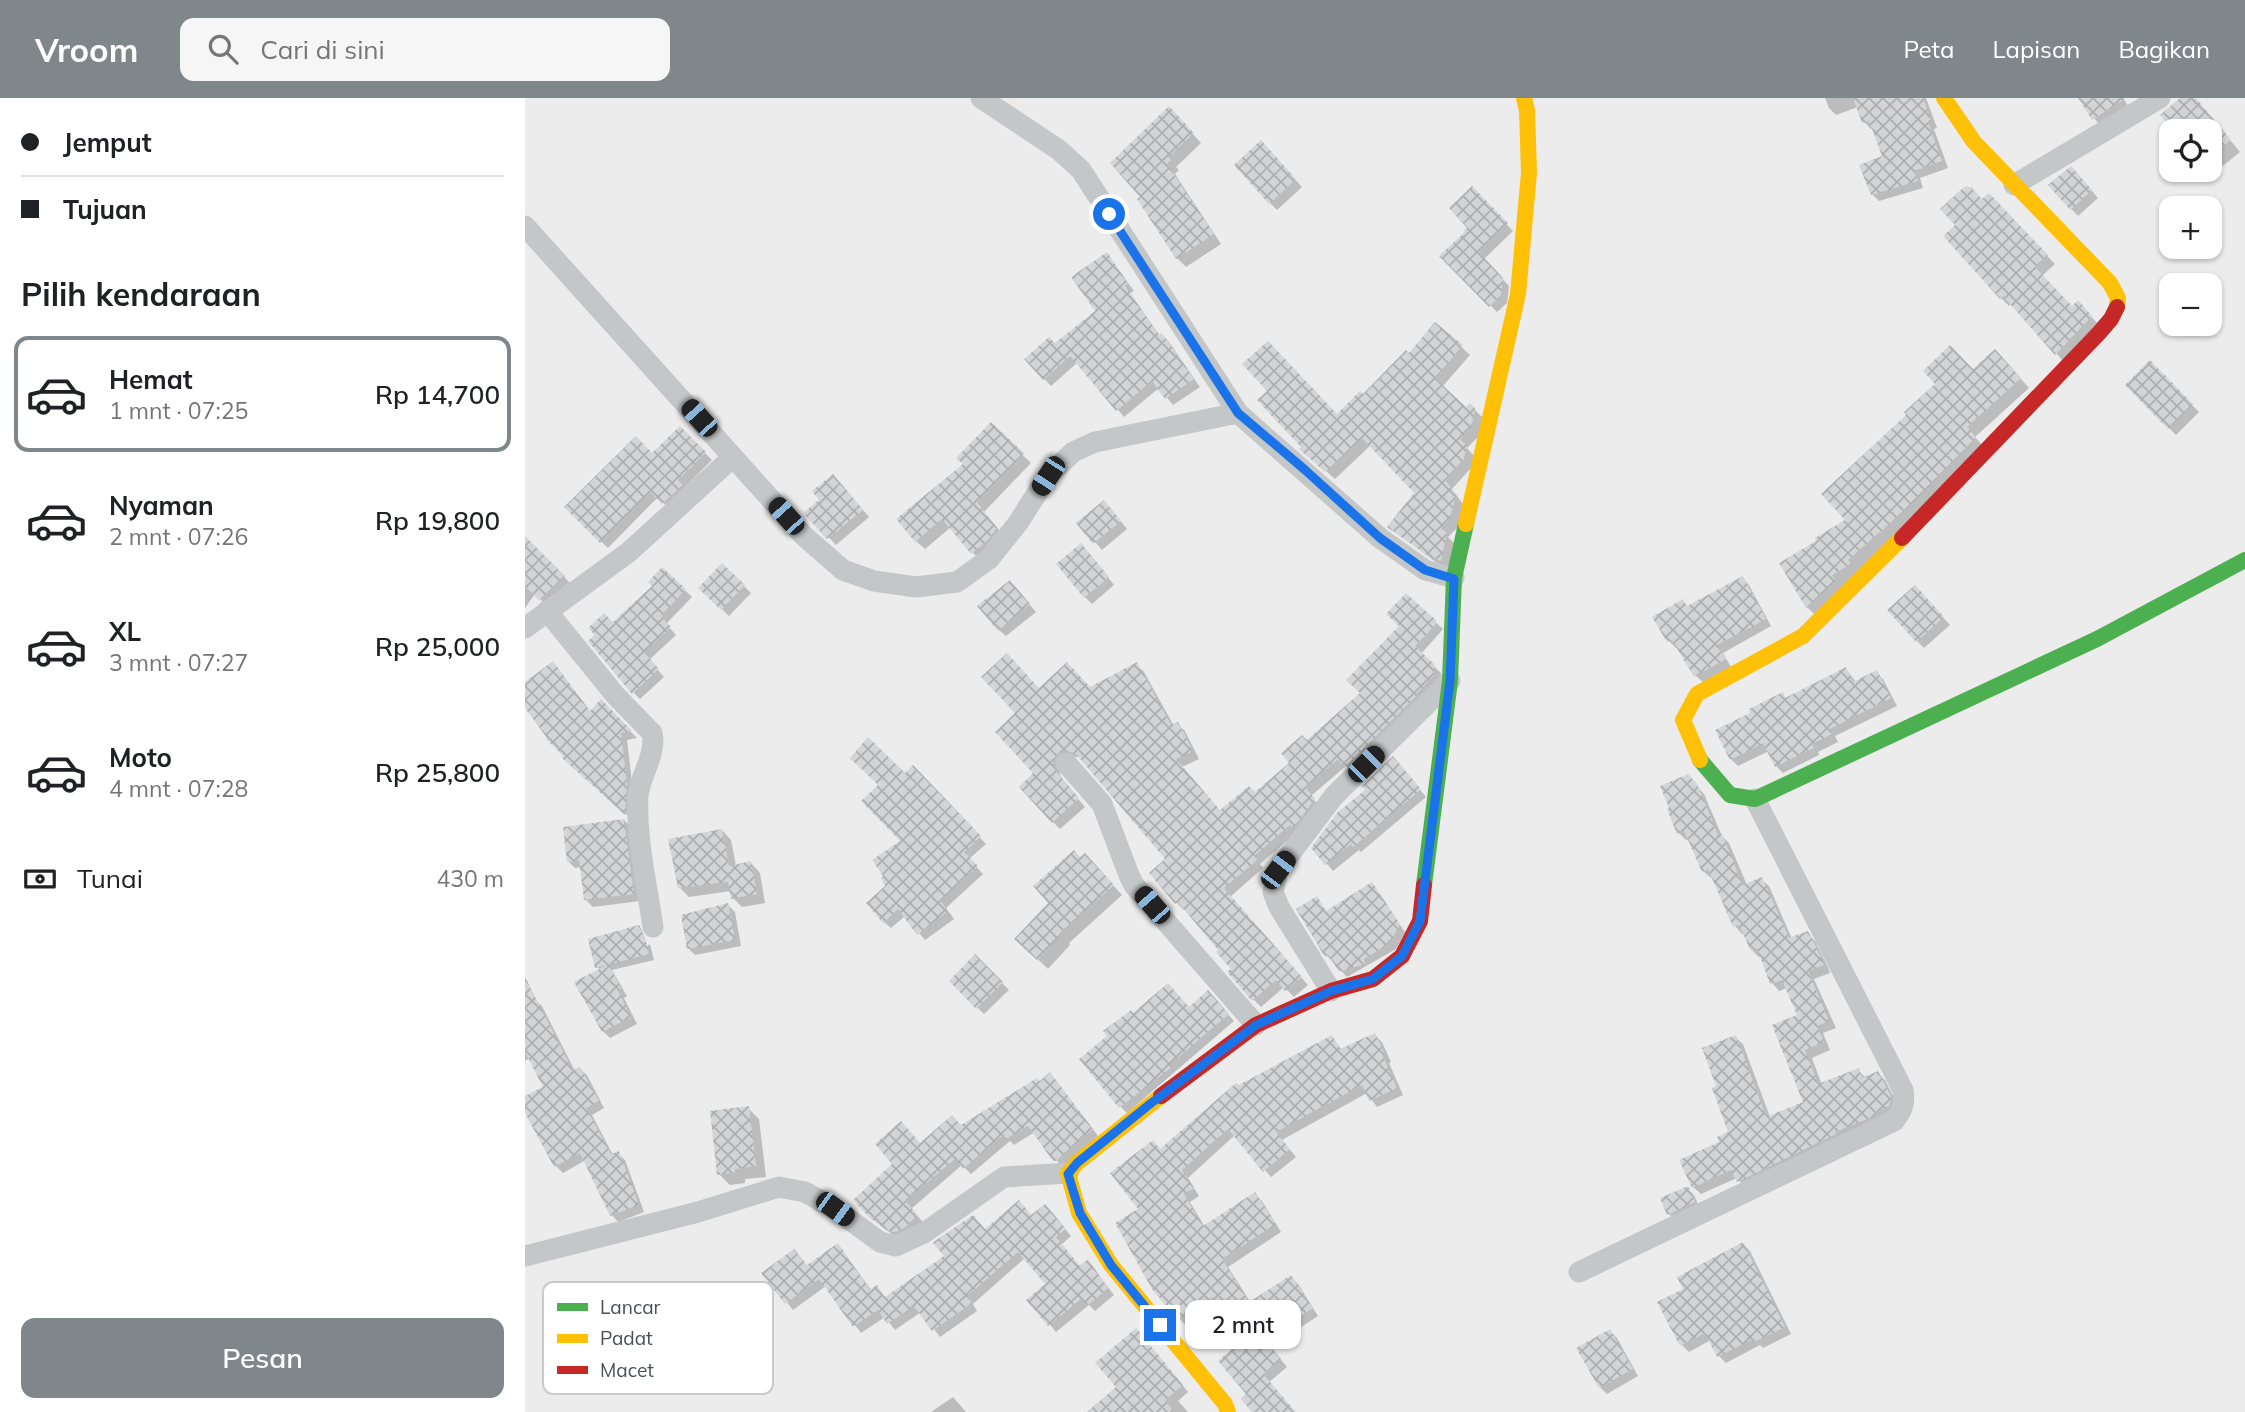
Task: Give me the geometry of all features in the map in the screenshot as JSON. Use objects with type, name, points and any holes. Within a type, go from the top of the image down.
[{"type":"street","points":[[981,98],[1059,150],[1081,170],[1238,413],[1380,538],[1425,570],[1454,579]]},
{"type":"street","points":[[525,1256],[698,1212],[779,1187],[805,1192],[835,1209],[880,1242],[896,1246],[924,1233],[1004,1177],[1068,1174],[1077,1163],[1150,1104],[1256,1025],[1331,991],[1373,979],[1402,956],[1420,921],[1450,681],[1454,579],[1518,294],[1529,173],[1527,110],[1524,98]]},
{"type":"street","points":[[1944,98],[1974,142],[2111,283],[2118,298],[2116,308],[2110,321],[2073,360],[1873,568],[1803,636],[1696,694],[1683,720],[1702,765],[1730,795],[1755,799],[2097,639],[2245,560]]},
{"type":"street","points":[[2014,185],[2159,98]]},
{"type":"street","points":[[525,226],[804,536],[843,570],[874,580],[916,587],[957,582],[989,559],[1018,523],[1048,476],[1073,452],[1095,442],[1238,413]]},
{"type":"street","points":[[525,628],[629,552],[733,457]]},
{"type":"street","points":[[547,611],[654,738],[638,796],[641,848],[653,928]]},
{"type":"street","points":[[1331,991],[1279,907],[1273,892],[1278,870],[1334,796],[1450,681]]},
{"type":"street","points":[[1066,763],[1102,803],[1135,885],[1256,1025]]},
{"type":"street","points":[[1579,1272],[1894,1121],[1902,1111],[1905,1102],[1903,1090],[1755,799]]},
{"type":"street","points":[[1068,1174],[1080,1213],[1111,1265],[1225,1404],[1228,1412]]},
{"type":"building","points":[[1853,98],[1923,98],[1931,121],[1928,122],[1942,161],[1914,171],[1918,181],[1871,195],[1859,165],[1882,156],[1869,121],[1862,123]]},
{"type":"building","points":[[2078,98],[2126,98],[2092,120]]},
{"type":"building","points":[[2180,98],[2196,98],[2214,119],[2163,119],[2160,115]]},
{"type":"building","points":[[1169,106],[1194,133],[1168,157],[1171,160],[1167,164],[1214,234],[1176,259],[1137,199],[1140,197],[1110,163]]},
{"type":"building","points":[[2222,129],[2231,140],[2222,147]]},
{"type":"building","points":[[1261,140],[1296,179],[1269,204],[1234,165]]},
{"type":"building","points":[[2071,166],[2092,190],[2070,210],[2048,185]]},
{"type":"building","points":[[1472,186],[1508,223],[1478,251],[1503,278],[1501,295],[1489,307],[1439,256],[1467,228],[1449,208]]},
{"type":"building","points":[[1964,187],[1971,187],[1982,199],[1989,193],[2048,255],[2035,267],[2072,306],[2078,300],[2092,316],[2055,355],[2003,296],[2000,299],[1943,236],[1955,225],[1940,209]]},
{"type":"building","points":[[1107,252],[1128,283],[1125,286],[1194,379],[1165,399],[1152,381],[1116,411],[1070,356],[1043,380],[1024,359],[1049,337],[1055,343],[1095,311],[1071,277]]},
{"type":"building","points":[[1435,322],[1463,345],[1435,378],[1466,407],[1470,403],[1475,408],[1471,428],[1460,439],[1467,446],[1464,459],[1445,480],[1456,494],[1450,519],[1441,528],[1447,533],[1441,561],[1431,558],[1387,527],[1414,493],[1362,438],[1325,472],[1299,449],[1301,447],[1257,400],[1267,391],[1242,364],[1268,341],[1337,414],[1360,391],[1363,394],[1406,350],[1409,353]]},
{"type":"building","points":[[1950,345],[1973,369],[1995,349],[2021,378],[1967,427],[1976,437],[1914,502],[1848,560],[1851,564],[1832,575],[1836,581],[1806,608],[1779,563],[1845,520],[1821,494],[1906,415],[1904,412],[1935,384],[1923,371]]},
{"type":"building","points":[[2150,360],[2193,404],[2168,429],[2125,385]]},
{"type":"building","points":[[991,422],[1024,453],[977,502],[997,528],[985,543],[971,554],[942,519],[915,542],[896,519],[963,464],[956,458]]},
{"type":"building","points":[[680,426],[706,452],[678,480],[683,485],[662,504],[650,492],[600,543],[564,507],[636,436],[652,453]]},
{"type":"building","points":[[833,474],[863,510],[827,539],[803,513],[819,500],[812,491]]},
{"type":"building","points":[[1104,500],[1121,521],[1093,544],[1076,523]]},
{"type":"building","points":[[525,536],[565,576],[539,600],[525,586]]},
{"type":"building","points":[[1081,543],[1109,577],[1084,598],[1056,564]]},
{"type":"building","points":[[722,563],[745,585],[721,610],[698,588]]},
{"type":"building","points":[[662,567],[686,589],[661,616],[671,627],[644,652],[659,669],[632,694],[588,641],[595,635],[588,628],[604,613],[613,622],[652,586],[648,582]]},
{"type":"building","points":[[1743,576],[1766,619],[1717,645],[1726,659],[1694,677],[1672,640],[1667,642],[1652,617],[1683,599],[1687,606]]},
{"type":"building","points":[[1010,580],[1030,604],[998,631],[977,606]]},
{"type":"building","points":[[1915,585],[1944,617],[1916,642],[1887,610]]},
{"type":"building","points":[[1406,593],[1436,620],[1436,624],[1415,646],[1434,664],[1434,675],[1345,767],[1338,759],[1305,787],[1315,799],[1293,828],[1290,825],[1254,856],[1257,860],[1224,888],[1302,977],[1285,991],[1276,980],[1252,1001],[1227,972],[1231,969],[1216,952],[1218,950],[1178,902],[1175,904],[1149,873],[1165,859],[1076,754],[1064,750],[1054,758],[1056,771],[1079,798],[1052,823],[1019,787],[1033,773],[995,732],[1015,713],[981,677],[1007,653],[1039,688],[1067,662],[1090,687],[1137,662],[1171,725],[1178,722],[1193,751],[1176,759],[1220,810],[1249,786],[1255,792],[1289,763],[1281,753],[1302,735],[1307,740],[1360,693],[1346,680],[1399,626],[1386,614]]},
{"type":"building","points":[[553,661],[590,711],[601,699],[632,731],[621,733],[627,783],[625,815],[562,758],[525,708],[525,682]]},
{"type":"building","points":[[1846,667],[1853,682],[1877,670],[1891,698],[1830,729],[1832,734],[1812,744],[1814,748],[1775,767],[1763,743],[1730,760],[1715,730],[1750,713],[1749,709],[1783,692],[1785,698]]},
{"type":"building","points":[[868,737],[905,773],[913,765],[981,836],[964,852],[978,866],[940,901],[948,911],[917,935],[898,909],[883,923],[866,903],[885,886],[881,878],[883,876],[872,860],[900,841],[861,801],[878,785],[850,758]]},
{"type":"building","points":[[1393,756],[1420,790],[1353,847],[1351,844],[1325,865],[1311,848],[1337,813],[1365,790],[1362,786]]},
{"type":"building","points":[[1688,774],[1697,784],[1718,835],[1722,834],[1743,885],[1762,877],[1789,938],[1808,931],[1821,957],[1824,965],[1808,971],[1829,1021],[1817,1026],[1824,1042],[1805,1050],[1818,1084],[1859,1068],[1862,1078],[1878,1071],[1891,1099],[1889,1106],[1875,1112],[1877,1115],[1835,1132],[1836,1134],[1737,1182],[1731,1170],[1692,1188],[1679,1160],[1719,1142],[1717,1137],[1728,1132],[1712,1088],[1716,1086],[1702,1048],[1736,1035],[1766,1117],[1803,1102],[1772,1025],[1797,1015],[1782,980],[1770,984],[1757,948],[1751,951],[1739,925],[1733,927],[1708,869],[1702,872],[1684,831],[1677,834],[1667,809],[1669,808],[1660,786]]},
{"type":"building","points":[[624,819],[634,894],[584,900],[579,860],[567,862],[563,827]]},
{"type":"building","points":[[722,829],[729,866],[751,861],[757,894],[731,899],[728,882],[678,888],[668,839]]},
{"type":"building","points":[[1074,850],[1080,857],[1085,853],[1114,885],[1060,933],[1062,934],[1037,960],[1014,939],[1048,903],[1033,886]]},
{"type":"building","points":[[1372,882],[1400,924],[1390,943],[1364,959],[1365,964],[1339,972],[1328,954],[1325,957],[1296,909],[1317,896],[1326,911]]},
{"type":"building","points":[[728,903],[735,940],[687,949],[681,915]]},
{"type":"building","points":[[639,925],[649,954],[595,968],[588,939]]},
{"type":"building","points":[[975,954],[1003,982],[976,1009],[949,981]]},
{"type":"building","points":[[609,964],[631,1017],[602,1032],[574,982]]},
{"type":"building","points":[[525,977],[573,1071],[580,1067],[599,1101],[586,1108],[611,1154],[619,1151],[639,1205],[610,1216],[580,1153],[554,1167],[525,1113],[525,1096],[543,1087],[525,1052]]},
{"type":"building","points":[[1168,983],[1189,1007],[1208,990],[1229,1014],[1170,1064],[1173,1066],[1119,1108],[1079,1059],[1107,1036],[1103,1031],[1131,1010],[1133,1013]]},
{"type":"building","points":[[1375,1033],[1397,1088],[1369,1101],[1362,1085],[1276,1132],[1290,1149],[1263,1172],[1228,1129],[1182,1170],[1194,1188],[1184,1194],[1203,1226],[1255,1192],[1276,1224],[1222,1259],[1249,1302],[1291,1275],[1313,1308],[1264,1339],[1281,1359],[1263,1374],[1296,1412],[1252,1412],[1241,1399],[1246,1394],[1218,1361],[1242,1340],[1214,1297],[1178,1320],[1152,1289],[1115,1223],[1138,1209],[1110,1173],[1153,1140],[1160,1149],[1236,1083],[1239,1085],[1332,1035],[1340,1049]]},
{"type":"building","points":[[1050,1072],[1093,1129],[1056,1161],[1053,1161],[1028,1126],[1006,1139],[1003,1135],[963,1169],[955,1159],[905,1201],[918,1215],[904,1228],[895,1232],[886,1230],[853,1200],[892,1164],[875,1144],[901,1121],[920,1143],[952,1115],[961,1125],[1037,1078],[1040,1081]]},
{"type":"building","points":[[749,1106],[756,1166],[717,1175],[710,1111]]},
{"type":"building","points":[[1688,1186],[1695,1202],[1667,1215],[1660,1198]]},
{"type":"building","points":[[1019,1200],[1031,1215],[1045,1204],[1066,1229],[1056,1237],[1080,1266],[1088,1259],[1108,1288],[1087,1306],[1081,1299],[1048,1326],[1026,1300],[1045,1284],[1018,1252],[967,1296],[972,1303],[932,1331],[914,1306],[887,1324],[878,1310],[853,1327],[819,1279],[785,1304],[773,1288],[773,1282],[768,1282],[761,1273],[794,1249],[807,1265],[838,1243],[870,1290],[877,1285],[885,1297],[944,1256],[933,1243],[973,1215],[985,1229]]},
{"type":"building","points":[[1743,1242],[1785,1327],[1717,1357],[1705,1333],[1680,1346],[1657,1302],[1683,1289],[1677,1277]]},
{"type":"building","points":[[1136,1328],[1183,1385],[1165,1400],[1174,1412],[1087,1412],[1116,1387],[1095,1363]]},
{"type":"building","points":[[1610,1329],[1633,1369],[1599,1388],[1576,1348]]},
{"type":"traffic: fast","points":[[1424,885],[1450,681],[1454,578],[1466,524]]},
{"type":"traffic: fast","points":[[1700,760],[1730,795],[1755,799],[2097,639],[2245,560]]},
{"type":"traffic: slow","points":[[1466,524],[1518,294],[1529,173],[1527,110],[1524,98]]},
{"type":"traffic: slow","points":[[1944,98],[1974,142],[2110,283],[2118,298],[2117,307]]},
{"type":"traffic: slow","points":[[1700,760],[1683,720],[1697,694],[1803,636],[1902,538]]},
{"type":"traffic: slow","points":[[1161,1096],[1068,1173],[1079,1213],[1111,1265],[1225,1404],[1228,1412]]},
{"type":"traffic: jam","points":[[1902,538],[2099,333],[2117,307]]},
{"type":"traffic: jam","points":[[1161,1096],[1256,1025],[1331,991],[1373,979],[1402,956],[1420,921],[1424,885]]},
{"type":"route","points":[[1109,214],[1238,413],[1380,538],[1425,570],[1454,579],[1450,681],[1420,921],[1402,956],[1373,979],[1331,991],[1256,1025],[1150,1104],[1077,1163],[1068,1174],[1080,1213],[1111,1265],[1160,1325]]}]
